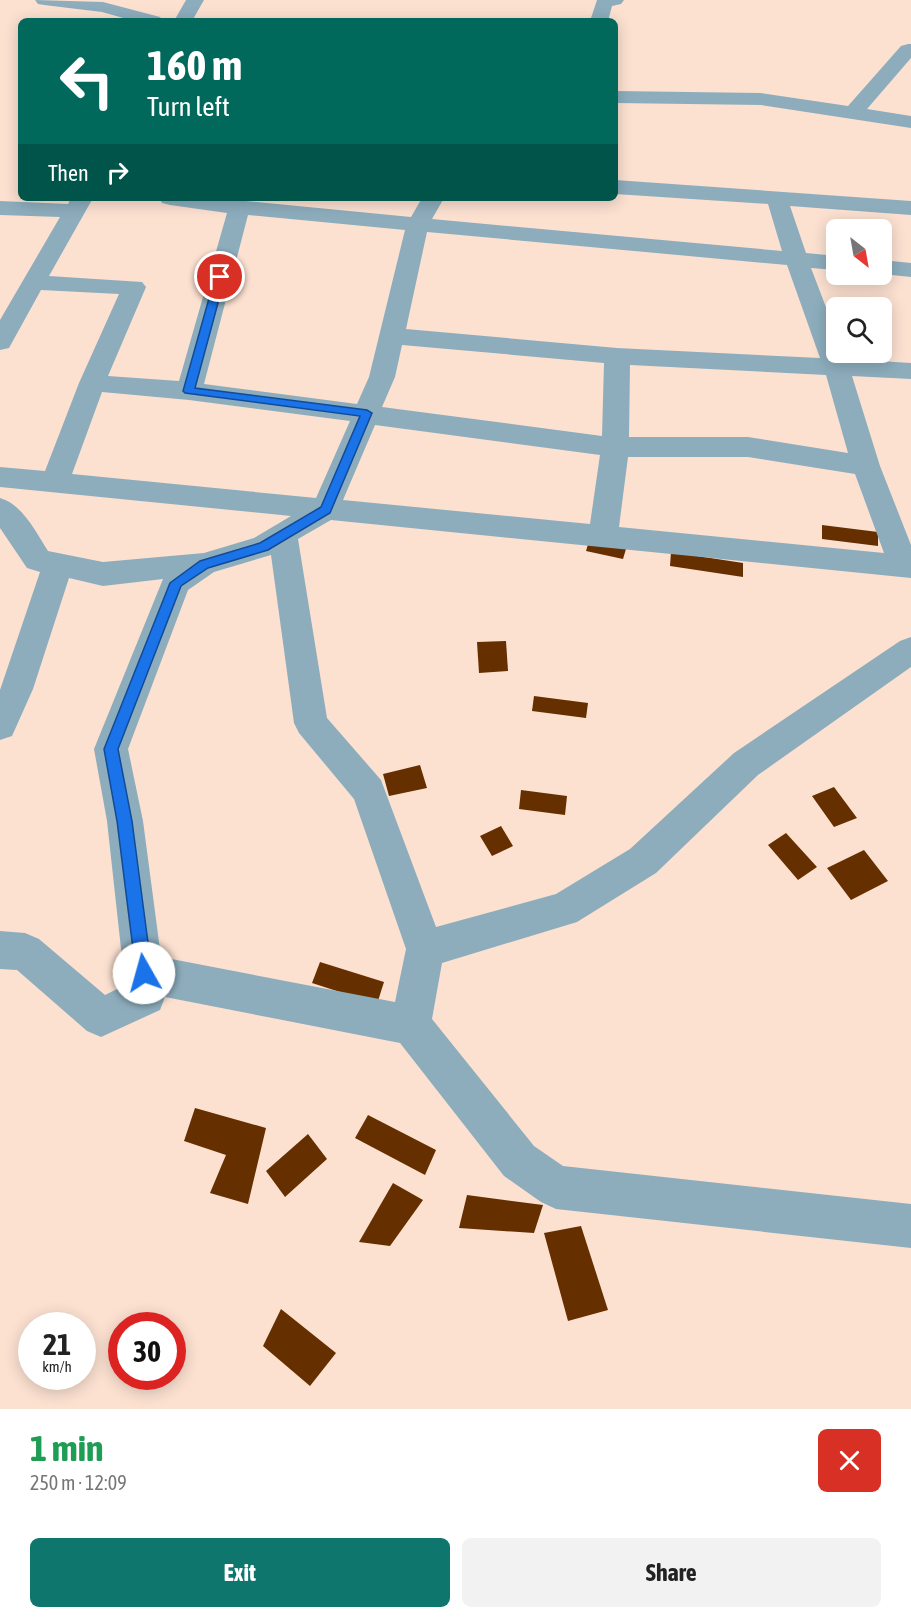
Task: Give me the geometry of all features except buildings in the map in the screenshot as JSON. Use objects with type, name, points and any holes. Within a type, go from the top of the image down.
[{"type":"street","points":[[44,0],[103,7],[143,18]]},
{"type":"street","points":[[185,18],[195,0]]},
{"type":"street","points":[[600,18],[604,2],[615,0]]},
{"type":"street","points":[[853,113],[908,50],[911,50]]},
{"type":"street","points":[[618,97],[761,99],[911,122]]},
{"type":"street","points":[[618,187],[911,208]]},
{"type":"street","points":[[0,477],[908,567],[866,466],[837,367],[796,259],[777,199]]},
{"type":"street","points":[[190,201],[238,208],[826,262]]},
{"type":"street","points":[[0,508],[21,533],[39,560],[104,574],[204,564],[264,546],[325,510],[382,377],[418,224],[431,201]]},
{"type":"street","points":[[0,208],[78,204]]},
{"type":"street","points":[[0,342],[78,204]]},
{"type":"street","points":[[189,391],[238,208]]},
{"type":"street","points":[[892,268],[911,270]]},
{"type":"street","points":[[34,283],[135,287],[92,383],[55,483]]},
{"type":"street","points":[[392,336],[617,356],[911,371]]},
{"type":"street","points":[[603,538],[615,447],[617,356]]},
{"type":"street","points":[[92,383],[189,391],[615,447],[748,447],[866,466]]},
{"type":"street","points":[[283,535],[311,723],[369,791],[425,949],[411,1025]]},
{"type":"street","points":[[0,726],[17,689],[58,564]]},
{"type":"street","points":[[0,950],[25,952],[101,1017],[146,996],[125,821],[111,749],[176,583],[204,564]]},
{"type":"street","points":[[425,949],[564,909],[643,861],[746,764],[911,650]]},
{"type":"street","points":[[144,973],[411,1025],[519,1161],[556,1187],[911,1226]]},
{"type":"route","points":[[144,973],[125,821],[111,749],[176,583],[204,564],[264,546],[325,510],[367,413],[189,391],[220,277]]}]
